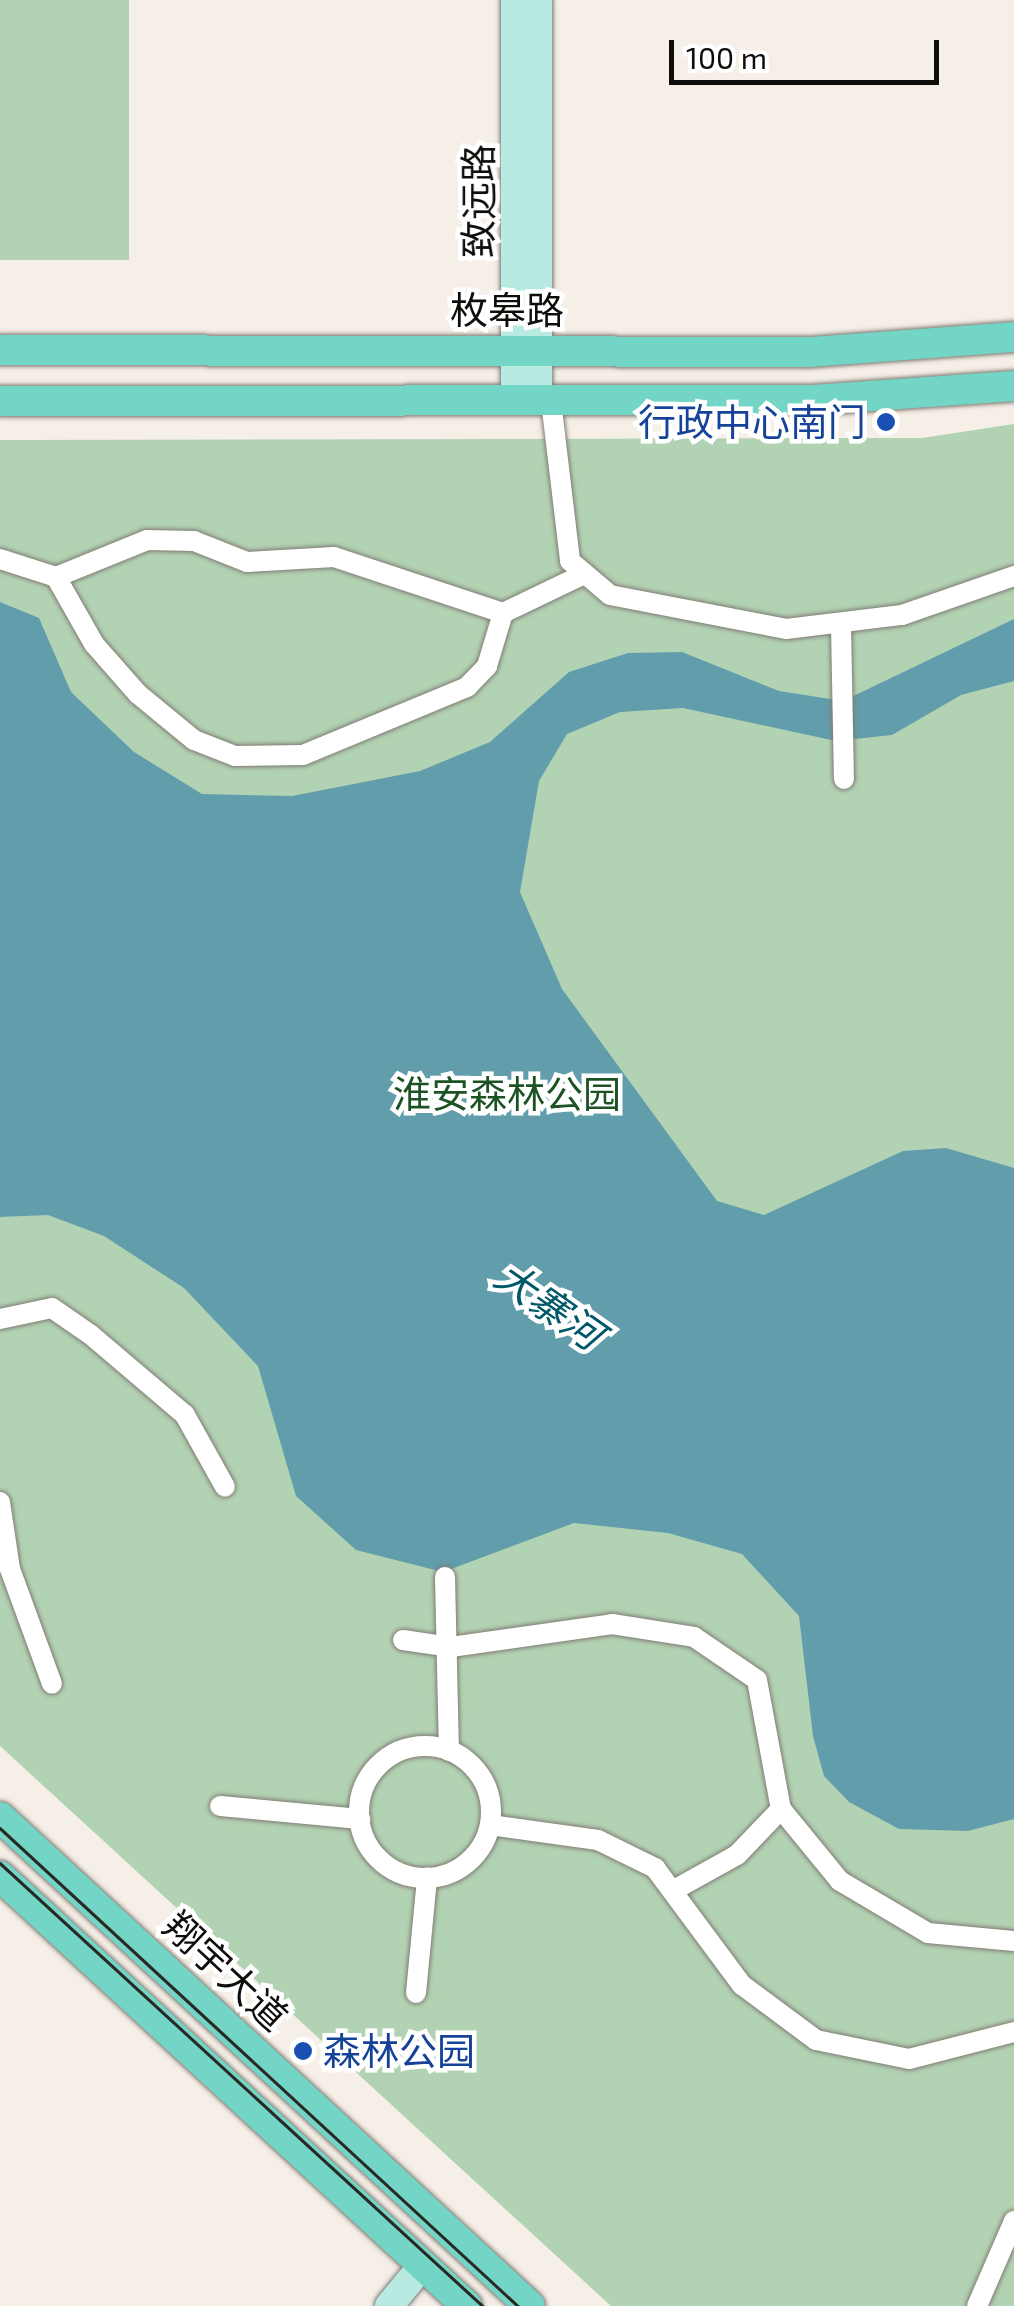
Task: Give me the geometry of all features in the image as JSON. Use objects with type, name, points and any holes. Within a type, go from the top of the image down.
[{"type":"main road","name":"枚皋路","points":[[0,350],[810,352],[1014,337]]},
{"type":"main road","points":[[0,401],[813,400],[1014,386]]},
{"type":"main road","name":"翔宇大道","points":[[0,1816],[530,2306]]},
{"type":"main road","points":[[0,1876],[466,2306]]},
{"type":"street","name":"致远路","points":[[516,0],[526,350],[534,401]]},
{"type":"street","points":[[526,350],[538,0]]},
{"type":"street","points":[[534,401],[580,576]]},
{"type":"street","points":[[56,578],[147,540],[194,541],[247,562],[334,557],[502,613],[580,576],[674,613],[840,626],[954,603],[1014,576]]},
{"type":"street","points":[[0,559],[56,578],[94,644],[138,694],[194,740],[235,756],[302,755],[467,687],[487,666],[502,613]]},
{"type":"street","points":[[840,626],[844,779]]},
{"type":"street","points":[[0,1319],[52,1308],[91,1335],[185,1415],[225,1487]]},
{"type":"street","points":[[0,1502],[10,1568],[52,1684]]},
{"type":"street","points":[[445,1577],[449,1751]]},
{"type":"street","points":[[403,1640],[447,1646],[612,1624],[694,1637],[758,1680],[781,1809],[840,1881],[928,1933],[1014,1941]]},
{"type":"street","points":[[449,1751],[484,1783],[490,1825],[468,1862],[428,1878],[386,1866],[360,1819],[363,1788],[392,1754],[449,1751]]},
{"type":"street","points":[[220,1806],[360,1819]]},
{"type":"street","points":[[674,1890],[737,1855],[781,1809]]},
{"type":"street","points":[[490,1825],[598,1840],[655,1868],[742,1986],[816,2040],[909,2059],[1014,2032]]},
{"type":"street","points":[[416,1994],[428,1878]]},
{"type":"street","points":[[977,2306],[1014,2221]]},
{"type":"street","points":[[389,2306],[422,2266]]},
{"type":"green space","points":[[0,0],[129,0],[129,260],[0,260]]},
{"type":"green space","name":"淮安森林公园","points":[[1014,424],[1014,2306],[611,2306],[0,1746],[0,440],[922,438]]},
{"type":"water","name":"大寨河","points":[[0,602],[39,618],[71,692],[134,752],[202,794],[292,796],[420,771],[490,742],[569,672],[628,653],[682,652],[779,691],[843,701],[1014,619],[1014,681],[961,695],[892,735],[836,741],[683,708],[620,712],[567,734],[539,781],[520,892],[562,989],[717,1201],[764,1215],[903,1151],[946,1148],[1014,1168],[1014,1819],[968,1831],[899,1829],[849,1802],[824,1776],[813,1736],[799,1616],[742,1554],[668,1533],[574,1523],[443,1572],[356,1550],[296,1496],[258,1366],[184,1288],[104,1236],[48,1215],[0,1217]]},
{"type":"tram line","points":[[0,1828],[518,2306]]},
{"type":"tram line","points":[[0,1863],[483,2306]]},
{"type":"place","name":"行政中心南门","points":[[886,422]]},
{"type":"place","name":"森林公园","points":[[303,2051]]}]
